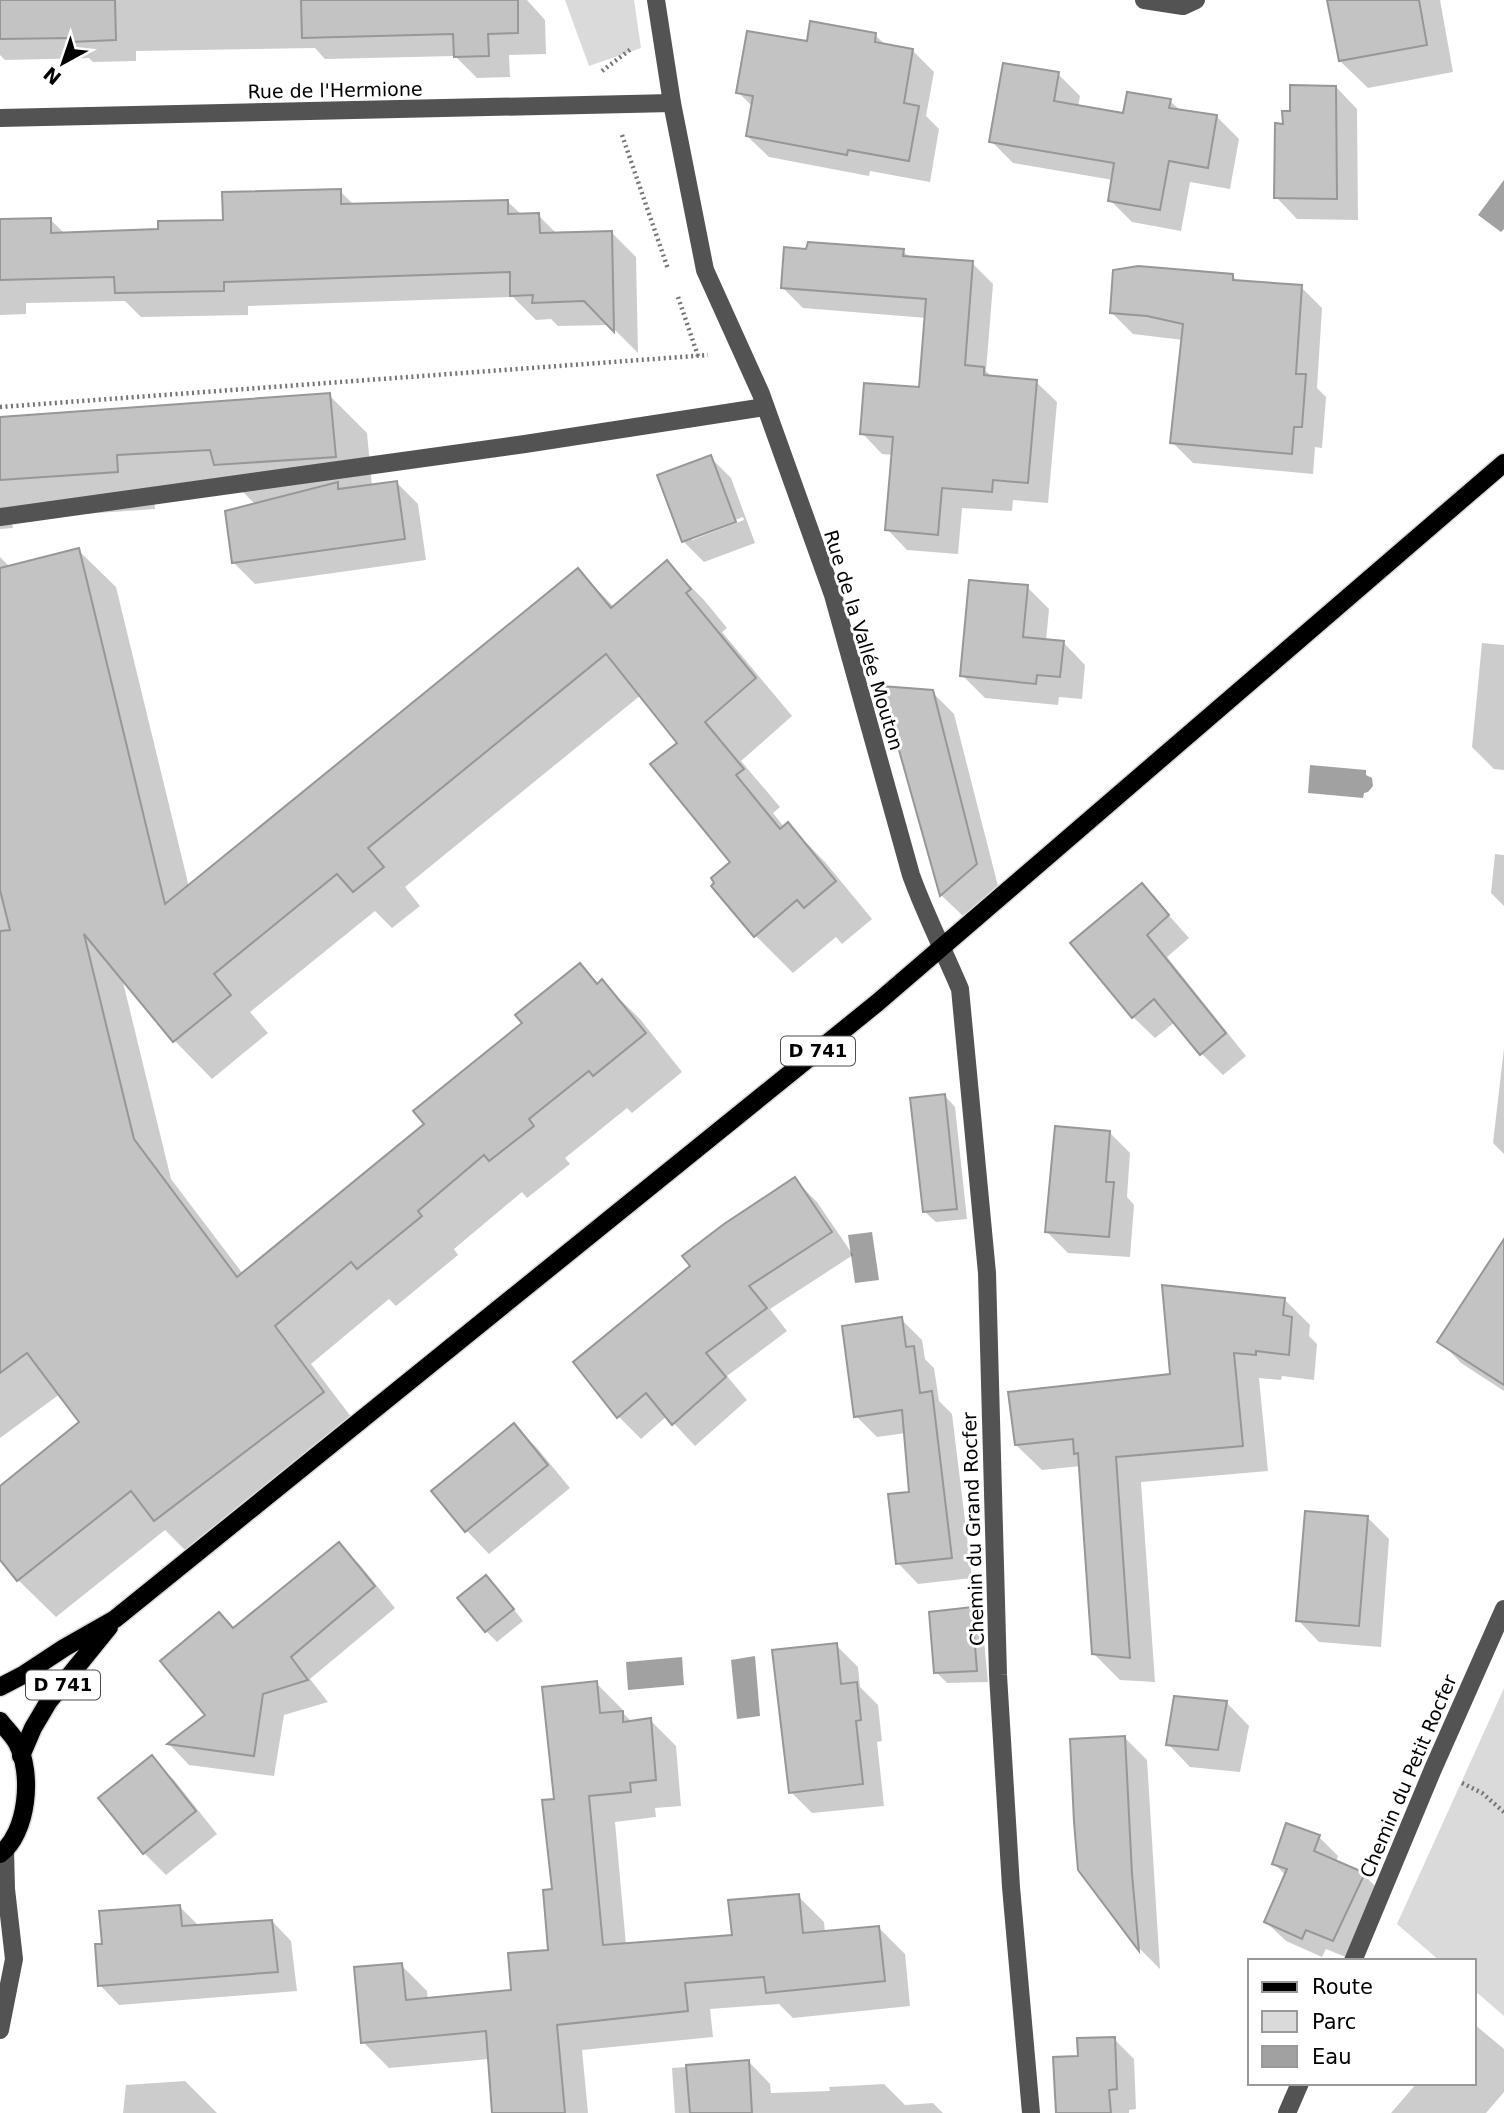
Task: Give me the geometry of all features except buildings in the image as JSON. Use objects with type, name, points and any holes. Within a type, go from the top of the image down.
[{"type":"main road","name":"D 741","points":[[0,1687],[115,1619],[943,948],[1504,463]]},
{"type":"main road","name":"D 741","points":[[21,1756],[49,1701],[115,1619]]},
{"type":"main road","points":[[0,1721],[17,1743],[26,1776],[25,1803],[20,1825],[3,1852]]},
{"type":"street","name":"Rue de la Vallée Mouton","points":[[656,0],[672,103],[705,270],[765,407],[833,595],[911,875],[927,917],[943,948]]},
{"type":"street","points":[[1144,0],[1183,6],[1196,0]]},
{"type":"street","name":"Rue de l'Hermione","points":[[0,118],[672,103]]},
{"type":"street","points":[[0,517],[525,444],[765,407]]},
{"type":"street","name":"Chemin du Grand Rocfer","points":[[943,948],[960,989],[987,1273],[998,1675],[1011,1887],[1031,2113]]},
{"type":"street","name":"Chemin du Petit Rocfer","points":[[1354,1959],[1433,1769],[1504,1609]]},
{"type":"street","points":[[0,2030],[15,1959],[3,1852]]},
{"type":"street","points":[[1287,2113],[1299,2085]]},
{"type":"path","points":[[633,48],[600,73],[672,280]]},
{"type":"path","points":[[676,293],[698,356]]},
{"type":"path","points":[[0,407],[741,353]]},
{"type":"path","points":[[1433,1769],[1482,1793],[1504,1812]]},
{"type":"green space","points":[[565,0],[634,0],[641,48],[589,66]]},
{"type":"green space","points":[[1504,1688],[1504,2016],[1476,1992],[1476,1959],[1438,1959],[1397,1924]]},
{"type":"water","points":[[1504,180],[1504,229],[1501,232],[1478,215]]},
{"type":"water","points":[[1310,765],[1366,770],[1366,775],[1372,778],[1373,786],[1364,793],[1363,798],[1308,793]]},
{"type":"water","points":[[872,1232],[879,1280],[855,1283],[848,1235]]},
{"type":"water","points":[[755,1656],[760,1716],[737,1719],[731,1660]]},
{"type":"water","points":[[682,1657],[684,1685],[628,1690],[626,1662]]}]
